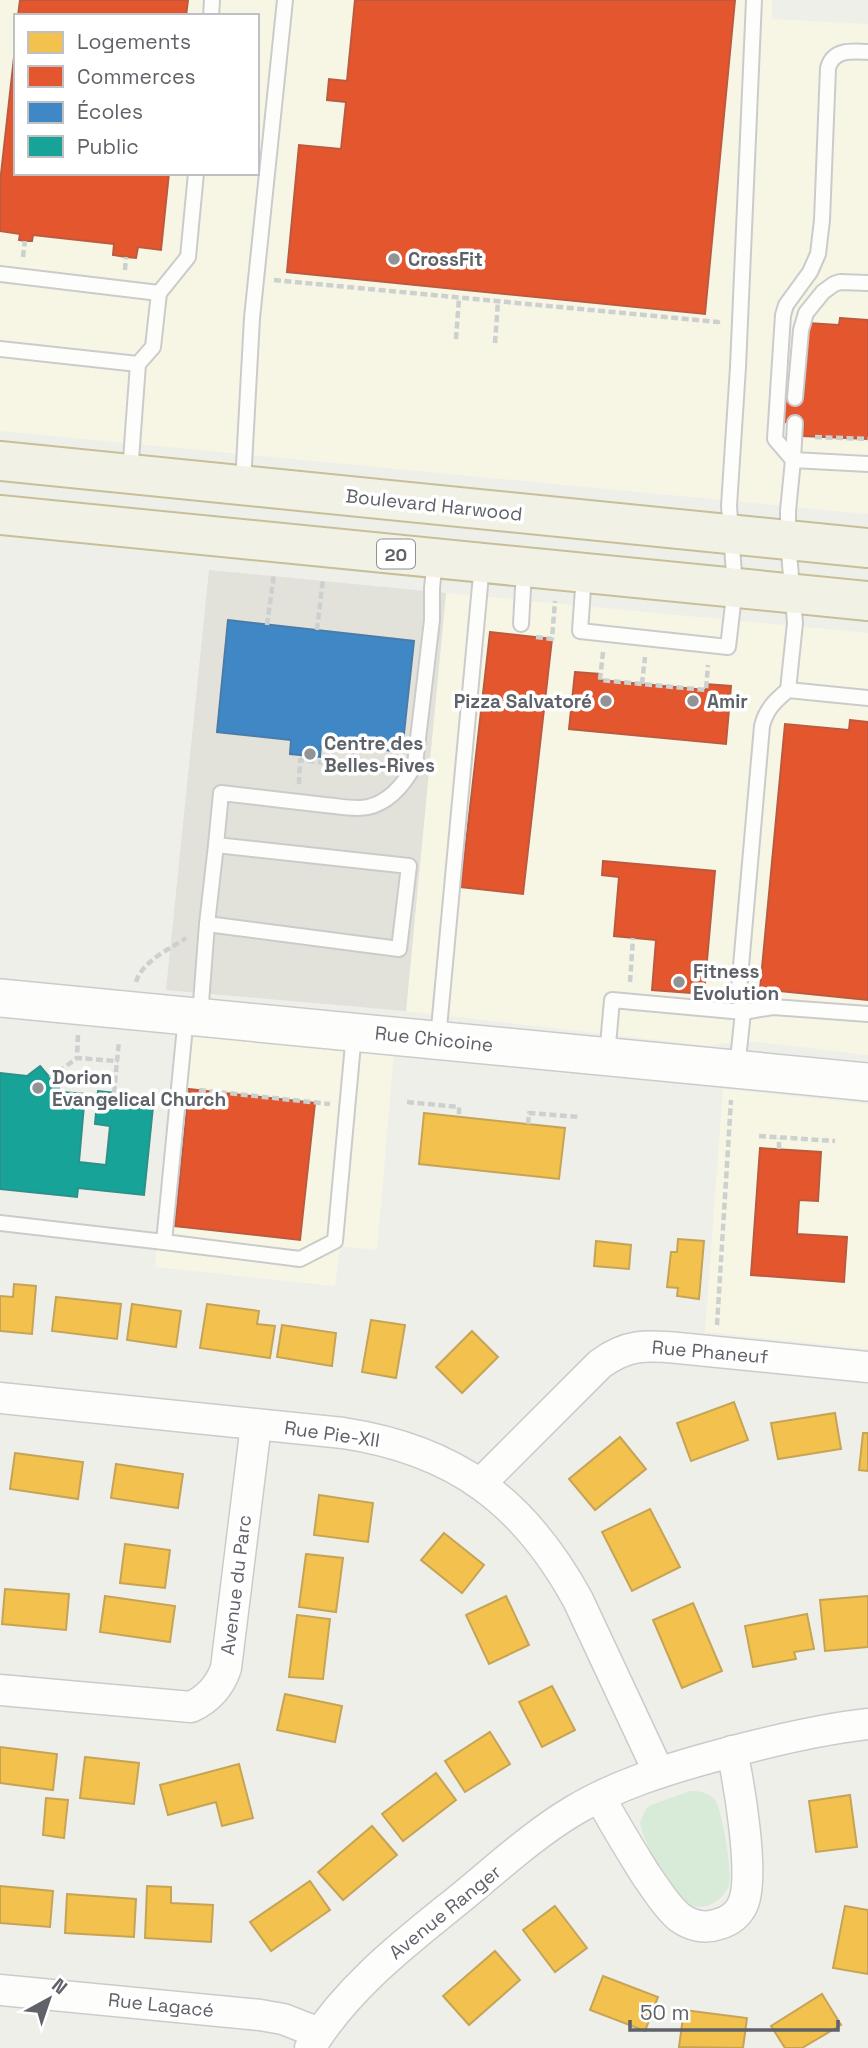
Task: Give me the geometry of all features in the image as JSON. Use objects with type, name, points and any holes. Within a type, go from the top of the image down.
[{"type":"highway","name":"Boulevard Harwood","points":[[0,461],[868,548]]},
{"type":"highway","name":"20","points":[[0,515],[868,601]]},
{"type":"street","name":"Rue Chicoine","points":[[0,998],[607,1056],[734,1080],[868,1082]]},
{"type":"street","name":"Rue Phaneuf","points":[[480,1484],[600,1364],[630,1347],[678,1348],[868,1367]]},
{"type":"street","name":"Rue Pie-XII","points":[[0,1398],[372,1437],[451,1465],[480,1484],[536,1534],[578,1600],[659,1773]]},
{"type":"street","name":"Avenue du Parc","points":[[0,1689],[191,1707],[200,1703],[216,1688],[226,1668],[256,1425]]},
{"type":"street","name":"Avenue Ranger","points":[[314,2041],[358,1986],[422,1929],[573,1811],[659,1773],[732,1751],[804,1734],[868,1724]]},
{"type":"street","points":[[600,1797],[666,1904],[688,1923],[703,1927],[717,1925],[730,1920],[738,1913],[744,1903],[746,1889],[742,1812],[732,1751]]},
{"type":"street","name":"Rue Lagacé","points":[[0,1990],[260,2015],[283,2019],[314,2041]]},
{"type":"lane","points":[[243,486],[252,318],[285,0]]},
{"type":"lane","points":[[584,573],[580,631],[729,647],[735,587],[729,506],[738,368],[754,0]]},
{"type":"lane","points":[[868,52],[842,53],[834,57],[828,68],[822,220],[818,254],[810,272],[786,305],[783,315],[775,439],[793,460],[868,464]]},
{"type":"lane","points":[[130,474],[138,364],[153,347],[159,293],[188,257],[196,175]]},
{"type":"lane","points":[[0,274],[159,293]]},
{"type":"lane","points":[[795,398],[801,330],[806,313],[823,292],[834,284],[868,283]]},
{"type":"lane","points":[[0,349],[138,364]]},
{"type":"lane","points":[[734,1080],[743,1012],[739,989],[762,726],[768,710],[788,690],[795,623],[788,511],[795,423]]},
{"type":"lane","points":[[164,1242],[207,925],[221,793],[367,808],[395,793],[415,764],[431,633],[435,558]]},
{"type":"lane","points":[[438,1040],[482,563]]},
{"type":"lane","points":[[521,624],[524,567]]},
{"type":"lane","points":[[788,690],[868,698]]},
{"type":"lane","points":[[207,925],[398,948],[409,866],[216,845]]},
{"type":"lane","points":[[607,1056],[611,1000],[743,1012],[774,1007],[868,1014]]},
{"type":"lane","points":[[0,1223],[300,1259],[335,1241],[354,1032]]},
{"type":"path","points":[[309,284],[310,275]]},
{"type":"path","points":[[347,287],[348,279]]},
{"type":"path","points":[[275,281],[718,322],[717,336]]},
{"type":"path","points":[[390,291],[391,283]]},
{"type":"path","points":[[433,295],[434,287]]},
{"type":"path","points":[[480,292],[480,300]]},
{"type":"path","points":[[456,339],[459,298]]},
{"type":"path","points":[[495,343],[498,302]]},
{"type":"path","points":[[803,436],[868,439]]},
{"type":"path","points":[[267,625],[274,572]]},
{"type":"path","points":[[317,630],[323,577]]},
{"type":"path","points":[[552,639],[555,600]]},
{"type":"path","points":[[600,680],[706,690]]},
{"type":"path","points":[[352,766],[354,746]]},
{"type":"path","points":[[299,786],[300,760],[394,771]]},
{"type":"path","points":[[135,990],[138,976],[146,965],[207,925]]},
{"type":"path","points":[[629,1001],[633,938]]},
{"type":"path","points":[[77,1058],[78,1032]]},
{"type":"path","points":[[114,1093],[119,1037]]},
{"type":"path","points":[[50,1078],[77,1058],[118,1061]]},
{"type":"path","points":[[717,1326],[734,1080]]},
{"type":"path","points":[[189,1089],[315,1103]]},
{"type":"path","points":[[407,1102],[460,1107],[459,1117]]},
{"type":"path","points":[[528,1124],[529,1114],[580,1117]]},
{"type":"path","points":[[759,1136],[835,1141]]},
{"type":"path","points":[[779,1138],[779,1149]]},
{"type":"shaded area","points":[[0,0],[772,0],[772,19],[868,24],[868,514],[0,431]]},
{"type":"shaded area","name":"Centre des Belles-Rives","points":[[209,570],[446,593],[406,1011],[166,990]]},
{"type":"shaded area","points":[[446,593],[868,633],[868,1055],[757,1042],[709,1046],[406,1011]]},
{"type":"shaded area","points":[[175,1032],[394,1052],[377,1250],[340,1246],[335,1286],[155,1267]]},
{"type":"shaded area","points":[[723,1089],[868,1104],[868,1349],[705,1332]]},
{"type":"shaded area","points":[[690,1791],[710,1795],[718,1806],[724,1828],[730,1878],[722,1897],[700,1907],[682,1899],[673,1887],[648,1845],[640,1822],[651,1805]]},
{"type":"building: Logements","points":[[424,1113],[565,1128],[559,1179],[419,1164]]},
{"type":"building: Logements","points":[[678,1239],[704,1241],[699,1299],[677,1296],[678,1288],[667,1287],[671,1252],[677,1252]]},
{"type":"building: Logements","points":[[596,1241],[631,1245],[629,1269],[594,1266]]},
{"type":"building: Logements","points":[[14,1284],[36,1286],[32,1334],[0,1331],[0,1296],[13,1297]]},
{"type":"building: Logements","points":[[56,1297],[121,1304],[117,1339],[52,1331]]},
{"type":"building: Logements","points":[[132,1304],[181,1311],[176,1347],[127,1340]]},
{"type":"building: Logements","points":[[207,1304],[259,1311],[257,1324],[275,1326],[270,1358],[200,1348]]},
{"type":"building: Logements","points":[[371,1320],[405,1325],[396,1378],[362,1372]]},
{"type":"building: Logements","points":[[282,1325],[336,1333],[332,1366],[277,1357]]},
{"type":"building: Logements","points":[[472,1331],[498,1357],[462,1393],[436,1367]]},
{"type":"building: Logements","points":[[734,1402],[748,1440],[691,1461],[677,1423]]},
{"type":"building: Logements","points":[[835,1413],[841,1449],[778,1459],[771,1423]]},
{"type":"building: Logements","points":[[863,1433],[868,1433],[868,1471],[859,1470]]},
{"type":"building: Logements","points":[[620,1437],[646,1469],[595,1510],[569,1479]]},
{"type":"building: Logements","points":[[15,1453],[83,1462],[78,1499],[10,1489]]},
{"type":"building: Logements","points":[[116,1464],[183,1474],[178,1508],[111,1498]]},
{"type":"building: Logements","points":[[319,1495],[373,1503],[368,1542],[314,1535]]},
{"type":"building: Logements","points":[[650,1509],[680,1567],[632,1591],[602,1532]]},
{"type":"building: Logements","points":[[444,1533],[484,1565],[462,1593],[421,1560]]},
{"type":"building: Logements","points":[[125,1544],[170,1550],[165,1588],[120,1583]]},
{"type":"building: Logements","points":[[306,1554],[343,1558],[336,1612],[299,1607]]},
{"type":"building: Logements","points":[[5,1589],[69,1594],[66,1630],[2,1624]]},
{"type":"building: Logements","points":[[105,1596],[175,1606],[170,1642],[100,1632]]},
{"type":"building: Logements","points":[[506,1596],[529,1645],[489,1664],[466,1615]]},
{"type":"building: Logements","points":[[868,1596],[868,1647],[825,1651],[820,1600]]},
{"type":"building: Logements","points":[[693,1603],[722,1671],[682,1688],[653,1620]]},
{"type":"building: Logements","points":[[807,1614],[814,1649],[794,1652],[796,1659],[753,1667],[745,1626]]},
{"type":"building: Logements","points":[[297,1615],[330,1619],[323,1679],[289,1677]]},
{"type":"building: Logements","points":[[552,1686],[575,1730],[542,1747],[519,1702]]},
{"type":"building: Logements","points":[[285,1694],[342,1706],[335,1742],[277,1730]]},
{"type":"building: Logements","points":[[490,1732],[510,1764],[465,1792],[445,1761]]},
{"type":"building: Logements","points":[[0,1747],[57,1754],[53,1790],[0,1783]]},
{"type":"building: Logements","points":[[85,1757],[139,1763],[134,1804],[80,1798]]},
{"type":"building: Logements","points":[[239,1764],[253,1818],[222,1826],[216,1802],[168,1815],[160,1785]]},
{"type":"building: Logements","points":[[436,1773],[456,1800],[403,1841],[382,1814]]},
{"type":"building: Logements","points":[[850,1795],[857,1847],[816,1852],[809,1801]]},
{"type":"building: Logements","points":[[46,1798],[68,1800],[64,1838],[43,1835]]},
{"type":"building: Logements","points":[[372,1826],[397,1855],[343,1900],[318,1872]]},
{"type":"building: Logements","points":[[310,1881],[330,1910],[271,1951],[250,1922]]},
{"type":"building: Logements","points":[[0,1886],[53,1891],[50,1927],[0,1923]]},
{"type":"building: Logements","points":[[147,1886],[171,1887],[171,1903],[213,1905],[211,1942],[145,1938]]},
{"type":"building: Logements","points":[[67,1894],[136,1899],[134,1937],[65,1933]]},
{"type":"building: Logements","points":[[555,1906],[587,1948],[555,1972],[523,1930]]},
{"type":"building: Logements","points":[[845,1906],[868,1910],[868,1974],[833,1968]]},
{"type":"building: Logements","points":[[495,1951],[520,1980],[469,2025],[443,1996]]},
{"type":"building: Logements","points":[[603,1976],[658,1997],[645,2031],[590,2010]]},
{"type":"building: Logements","points":[[822,1994],[841,2025],[802,2048],[785,2048],[771,2026]]},
{"type":"building: Logements","points":[[684,2010],[747,2018],[743,2048],[679,2047]]},
{"type":"building: Commerces","points":[[20,0],[188,0],[186,14],[18,14]]},
{"type":"building: Commerces","points":[[355,0],[735,0],[705,314],[287,272],[299,145],[341,149],[346,102],[327,100],[329,79],[347,81]]},
{"type":"building: Commerces","points":[[14,57],[14,175],[169,175],[161,250],[138,247],[136,258],[113,255],[114,244],[33,235],[32,241],[19,240],[20,234],[0,231],[0,183]]},
{"type":"building: Commerces","points":[[840,318],[868,320],[868,439],[803,436],[804,423],[784,422],[785,398],[804,399],[808,323],[839,325]]},
{"type":"building: Commerces","points":[[490,632],[552,639],[523,894],[461,887]]},
{"type":"building: Commerces","points":[[575,672],[600,674],[600,680],[706,690],[706,684],[731,686],[726,744],[569,729]]},
{"type":"building: Commerces","points":[[850,720],[868,722],[868,1000],[760,989],[785,724],[849,730]]},
{"type":"building: Commerces","points":[[603,861],[715,871],[704,994],[652,990],[656,940],[614,936],[619,877],[602,875]]},
{"type":"building: Commerces","points":[[189,1089],[315,1103],[300,1240],[175,1226]]},
{"type":"building: Commerces","points":[[760,1148],[821,1152],[818,1201],[799,1200],[797,1234],[847,1237],[844,1282],[751,1275]]},
{"type":"building: Écoles","points":[[228,620],[414,641],[402,752],[321,743],[320,757],[290,754],[291,740],[217,732]]},
{"type":"building: Public","points":[[40,1066],[62,1092],[85,1094],[79,1162],[106,1165],[110,1126],[95,1124],[98,1091],[154,1097],[144,1195],[78,1188],[77,1197],[0,1189],[0,1073],[27,1076]]},
{"type":"place","name":"CrossFit","points":[[394,259]]},
{"type":"place","name":"Pizza Salvatoré","points":[[606,701]]},
{"type":"place","name":"Amir","points":[[693,701]]},
{"type":"place","name":"Centre des Belles-Rives","points":[[310,754]]},
{"type":"place","name":"Fitness Evolution","points":[[679,982]]},
{"type":"place","name":"Dorion Evangelical Church","points":[[38,1088]]}]
